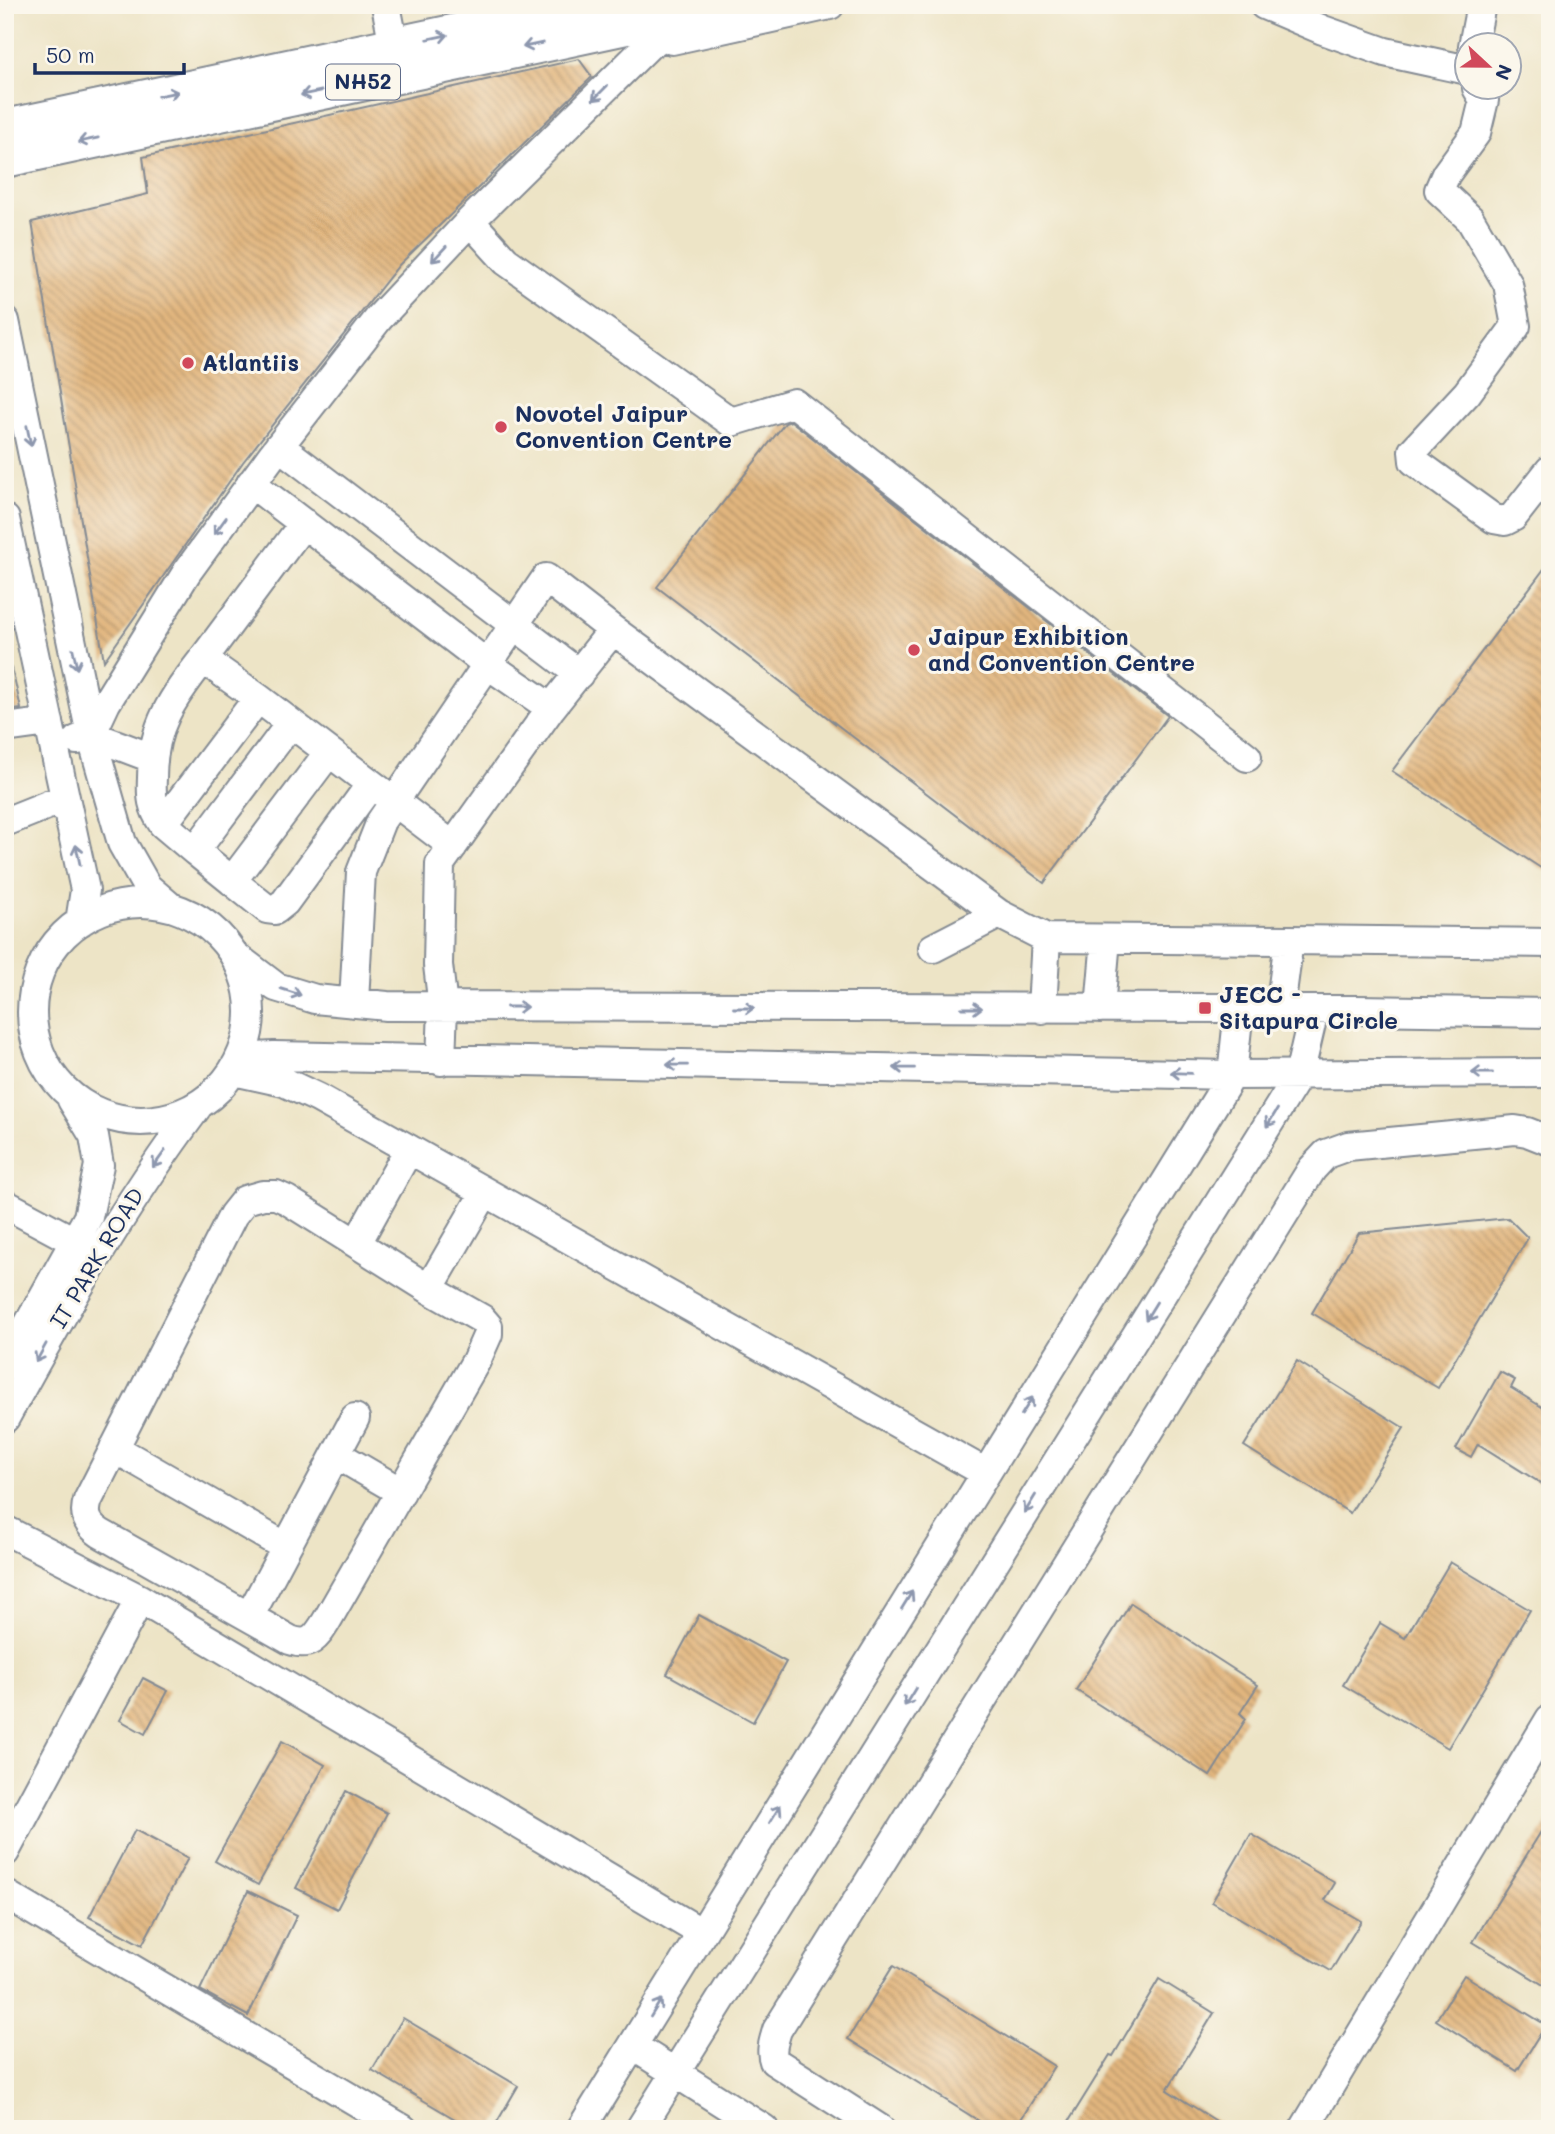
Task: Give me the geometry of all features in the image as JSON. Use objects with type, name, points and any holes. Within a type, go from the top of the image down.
[{"type":"highway","name":"NH52","points":[[5,130],[590,5]]},
{"type":"highway","name":"NH52","points":[[5,158],[720,5]]},
{"type":"street","points":[[386,5],[394,46]]},
{"type":"street","points":[[90,736],[106,703],[187,572],[251,483],[379,318],[470,221],[649,45],[681,24],[737,5]]},
{"type":"street","points":[[649,45],[830,5]]},
{"type":"street","points":[[1264,5],[1385,52],[1454,68]]},
{"type":"street","points":[[1476,32],[1481,5]]},
{"type":"street","points":[[1484,102],[1476,133],[1446,174],[1439,190],[1470,219],[1508,284],[1516,326],[1467,393],[1413,451],[1414,461],[1494,519],[1505,521],[1513,517],[1550,470]]},
{"type":"street","points":[[470,221],[506,261],[731,422],[794,403],[1247,758]]},
{"type":"street","points":[[5,321],[90,736],[122,843],[147,887],[168,905],[202,920],[229,945],[246,979],[250,1015],[244,1050],[221,1088],[200,1104],[168,1118],[133,1121],[99,1113],[69,1094],[47,1067],[38,1045],[34,1034],[32,999],[43,963],[64,933],[95,912],[131,902],[168,905]]},
{"type":"street","points":[[279,446],[579,674]]},
{"type":"street","points":[[251,483],[487,664],[551,708]]},
{"type":"street","points":[[5,519],[85,890],[80,922]]},
{"type":"street","points":[[304,523],[165,714],[158,728],[152,758],[153,809],[163,824],[195,852],[267,909],[275,910],[285,902],[370,784]]},
{"type":"street","points":[[353,561],[383,524]]},
{"type":"street","points":[[354,1002],[361,872],[381,821],[546,578],[999,914],[1046,938],[1550,943]]},
{"type":"street","points":[[440,1061],[443,1007],[438,965],[440,864],[551,708],[613,630]]},
{"type":"street","points":[[203,659],[453,846]]},
{"type":"street","points":[[163,824],[258,698]]},
{"type":"street","points":[[195,852],[291,723]]},
{"type":"street","points":[[5,728],[90,736],[152,758]]},
{"type":"street","points":[[232,881],[329,752]]},
{"type":"street","points":[[5,822],[65,798]]},
{"type":"street","points":[[933,948],[999,914]]},
{"type":"street","points":[[1042,1009],[1046,938]]},
{"type":"street","points":[[1100,1009],[1106,939]]},
{"type":"street","points":[[1280,1009],[1289,940]]},
{"type":"street","points":[[234,955],[276,987],[315,999],[387,1006],[1280,1009],[1550,1013]]},
{"type":"street","points":[[581,2129],[1232,1075],[1239,1009]]},
{"type":"street","points":[[639,2129],[1299,1075],[1314,1011]]},
{"type":"street","points":[[237,1064],[274,1056],[1232,1075],[1550,1073]]},
{"type":"street","points":[[237,1064],[318,1098],[986,1473]]},
{"type":"street","name":"IT PARK ROAD","points":[[5,1366],[88,1217],[99,1165],[94,1136],[69,1094]]},
{"type":"street","name":"IT PARK ROAD","points":[[5,1418],[101,1247],[157,1161],[200,1104]]},
{"type":"street","points":[[880,2129],[774,2061],[773,2043],[777,2030],[1312,1169],[1326,1154],[1348,1146],[1515,1130],[1550,1142]]},
{"type":"street","points":[[357,1243],[409,1149]]},
{"type":"street","points":[[429,1289],[485,1192]]},
{"type":"street","points":[[276,1195],[357,1243],[482,1319],[488,1326],[488,1334],[476,1362],[326,1622],[311,1642],[300,1644],[100,1534],[89,1525],[85,1509],[233,1215],[245,1200],[276,1195]]},
{"type":"street","points":[[5,1204],[74,1241]]},
{"type":"street","points":[[249,1616],[355,1418]]},
{"type":"street","points":[[114,1448],[286,1547]]},
{"type":"street","points":[[336,1454],[401,1492]]},
{"type":"street","points":[[5,1530],[140,1599],[702,1933]]},
{"type":"street","points":[[5,1852],[140,1599]]},
{"type":"street","points":[[1304,2129],[1550,1719]]},
{"type":"street","points":[[5,1894],[403,2129]]},
{"type":"street","points":[[632,2046],[764,2129]]},
{"type":"building","name":"Atlantiis","points":[[579,59],[592,77],[399,265],[243,462],[104,661],[32,222],[148,194],[143,157]]},
{"type":"building","name":"Jaipur Exhibition and Convention Centre","points":[[791,421],[1168,716],[1044,883],[657,587],[785,423]]},
{"type":"building","points":[[1550,561],[1550,874],[1392,771]]},
{"type":"building","points":[[12,668],[21,709],[5,711],[5,669]]},
{"type":"building","points":[[1508,1218],[1528,1238],[1438,1388],[1312,1313],[1359,1233]]},
{"type":"building","points":[[1297,1361],[1404,1428],[1350,1513],[1244,1446]]},
{"type":"building","points":[[1500,1372],[1515,1380],[1511,1388],[1550,1412],[1550,1489],[1478,1444],[1471,1457],[1456,1449]]},
{"type":"building","points":[[1450,1562],[1530,1610],[1448,1748],[1343,1685],[1380,1623],[1405,1638]]},
{"type":"building","points":[[1131,1603],[1258,1685],[1240,1713],[1246,1719],[1210,1776],[1076,1690]]},
{"type":"building","points":[[699,1615],[786,1662],[753,1722],[667,1674]]},
{"type":"building","points":[[143,1678],[168,1691],[145,1734],[120,1720]]},
{"type":"building","points":[[282,1741],[325,1765],[258,1885],[215,1861]]},
{"type":"building","points":[[346,1791],[387,1813],[337,1909],[296,1888]]},
{"type":"building","points":[[1550,1817],[1550,1989],[1473,1942]]},
{"type":"building","points":[[135,1830],[188,1858],[142,1945],[89,1917]]},
{"type":"building","points":[[1251,1834],[1335,1883],[1325,1900],[1361,1921],[1331,1971],[1212,1902]]},
{"type":"building","points":[[248,1891],[297,1915],[248,2016],[200,1990]]},
{"type":"building","points":[[893,1966],[1054,2066],[1015,2129],[992,2129],[848,2039]]},
{"type":"building","points":[[1464,1975],[1546,2025],[1517,2071],[1436,2020]]},
{"type":"building","points":[[1159,1979],[1214,2013],[1167,2090],[1229,2129],[1064,2129],[1110,2055],[1113,2056]]},
{"type":"building","points":[[403,2018],[518,2086],[493,2129],[472,2129],[372,2070]]},
{"type":"place","name":"Atlantiis","points":[[188,363]]},
{"type":"place","name":"Novotel Jaipur Convention Centre","points":[[501,427]]},
{"type":"place","name":"Jaipur Exhibition and Convention Centre","points":[[914,650]]},
{"type":"place","name":"JECC - Sitapura Circle","points":[[1205,1008]]}]
